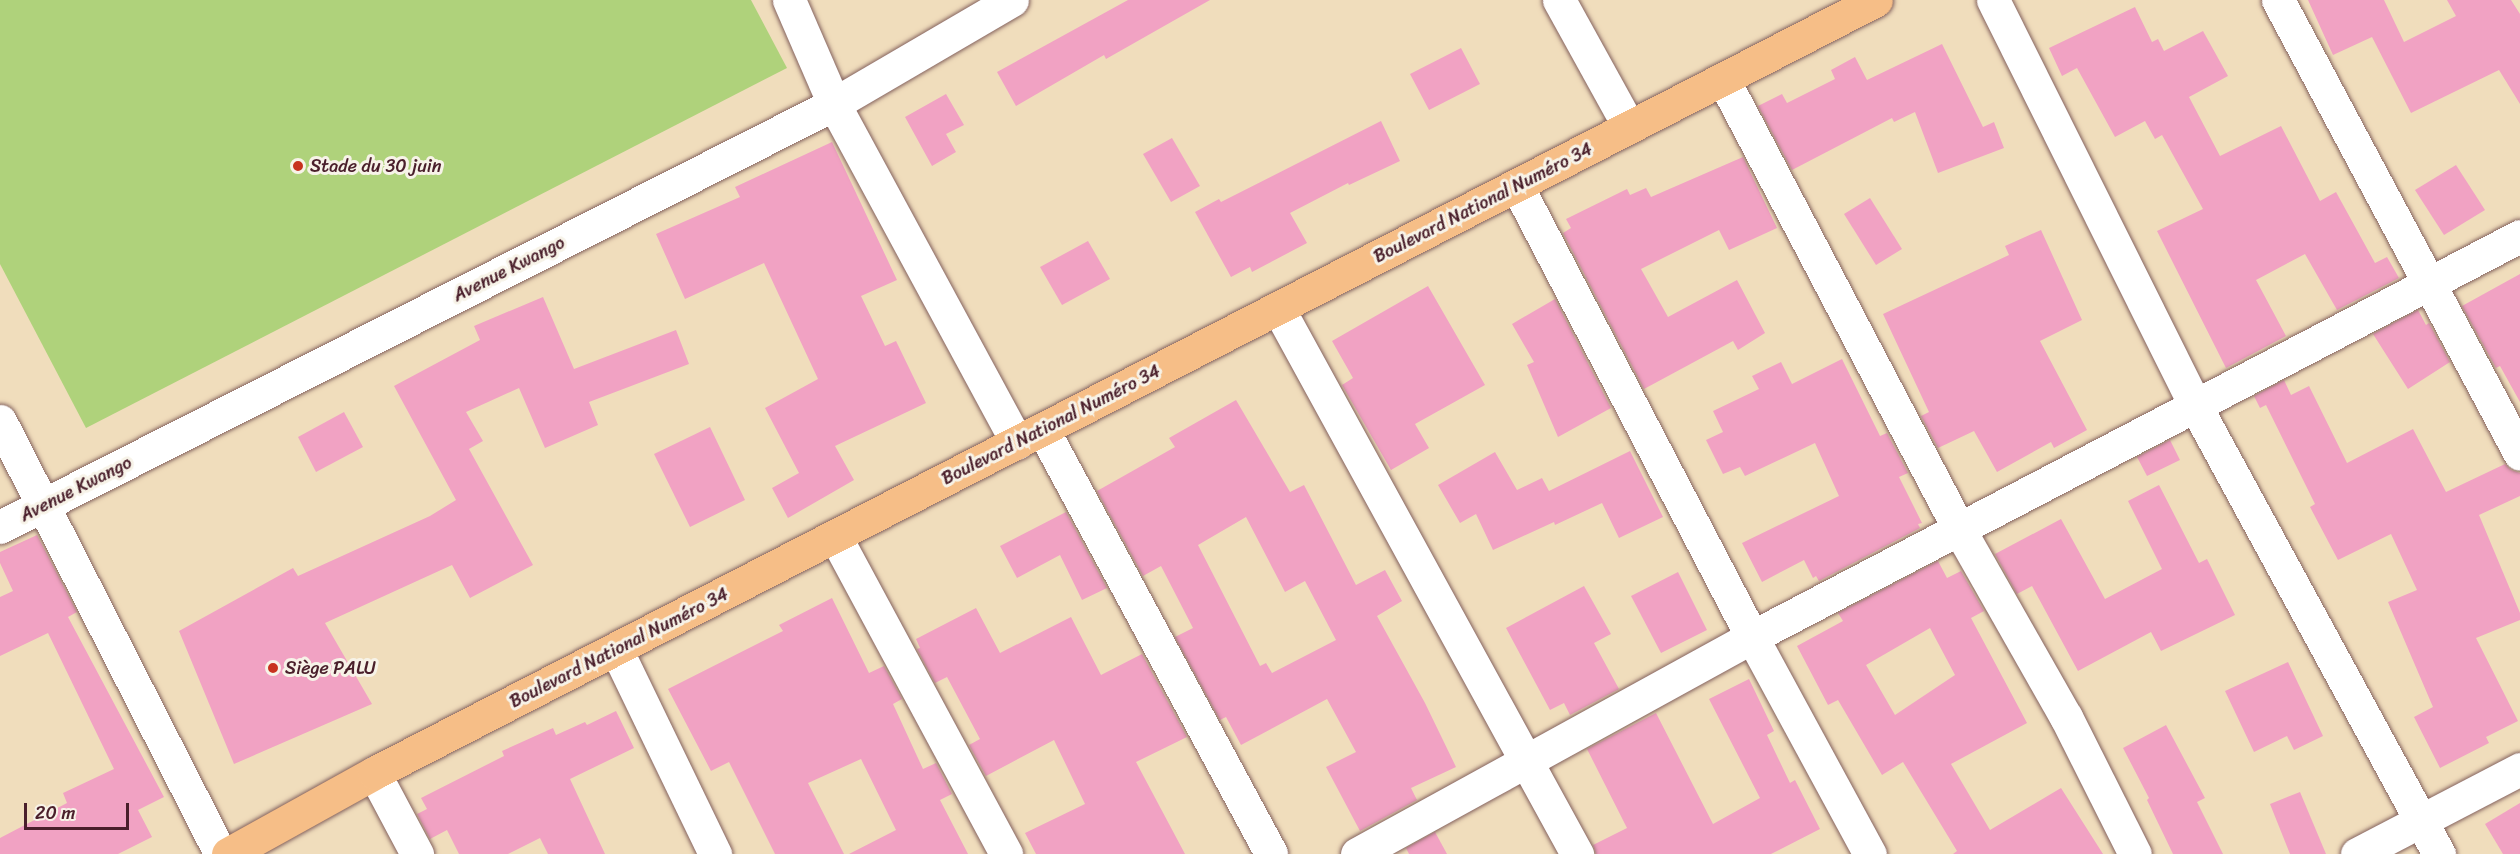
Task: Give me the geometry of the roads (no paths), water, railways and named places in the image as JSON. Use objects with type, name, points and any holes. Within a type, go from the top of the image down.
[{"type":"main road","name":"Boulevard National Numéro 34","points":[[228,854],[374,773],[1517,186],[1868,2]]},
{"type":"street","points":[[789,0],[834,104],[1030,436],[1271,854]]},
{"type":"street","name":"Avenue Kwango","points":[[0,527],[834,104],[1012,0]]},
{"type":"street","points":[[1559,0],[1629,127]]},
{"type":"street","points":[[1993,0],[2196,407],[2439,854]]},
{"type":"street","points":[[2278,0],[2520,454]]},
{"type":"street","points":[[1723,79],[1959,529],[2066,717],[2135,854]]},
{"type":"street","points":[[1517,186],[1752,637],[1870,854]]},
{"type":"street","points":[[1357,854],[1752,637],[2520,236]]},
{"type":"street","points":[[1278,308],[1577,854]]},
{"type":"street","points":[[0,422],[221,854]]},
{"type":"street","points":[[835,536],[1006,854]]},
{"type":"street","points":[[616,649],[715,854]]},
{"type":"street","points":[[2357,854],[2520,769]]},
{"type":"street","points":[[374,773],[417,854]]},
{"type":"place","name":"Stade du 30 juin","points":[[298,166]]},
{"type":"place","name":"Siège PALU","points":[[273,668]]}]
